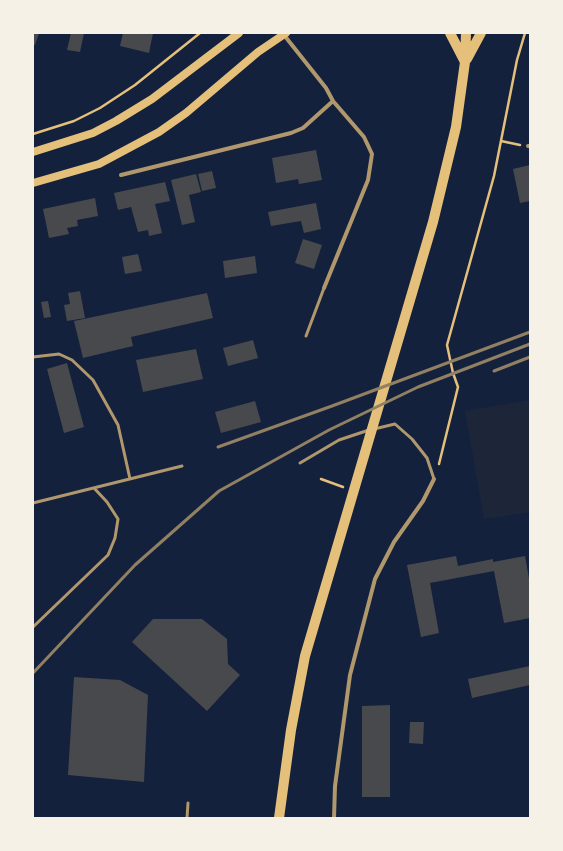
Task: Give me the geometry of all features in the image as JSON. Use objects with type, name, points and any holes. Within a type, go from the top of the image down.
[{"type":"main road","points":[[33,152],[93,133],[116,121],[152,99],[239,33]]},
{"type":"main road","points":[[450,33],[465,62]]},
{"type":"main road","points":[[279,818],[291,730],[305,656],[433,222],[456,127],[465,62],[466,33]]},
{"type":"main road","points":[[465,62],[481,33]]},
{"type":"main road","points":[[33,183],[99,164],[159,132],[186,113],[258,52],[285,34]]},
{"type":"street","points":[[285,34],[326,88],[333,101],[364,137],[372,154],[368,180],[324,288]]},
{"type":"street","points":[[121,175],[291,133],[303,128],[333,101]]},
{"type":"street","points":[[334,818],[335,786],[350,675],[375,579],[394,542],[423,501],[434,480]]},
{"type":"lane","points":[[306,336],[324,288]]},
{"type":"lane","points":[[33,358],[59,354],[72,360],[93,380],[118,425],[130,479]]},
{"type":"lane","points":[[300,463],[339,440],[366,430],[395,424],[412,439],[427,458],[434,480]]},
{"type":"lane","points":[[33,504],[182,466]]},
{"type":"lane","points":[[33,627],[108,555],[115,538],[118,519],[107,502],[94,488]]},
{"type":"lane","points":[[187,818],[188,803]]},
{"type":"path","points":[[33,134],[74,121],[100,108],[135,85],[200,33]]},
{"type":"path","points":[[434,480],[458,387],[453,373],[447,345],[494,176],[517,60],[525,33]]},
{"type":"path","points":[[501,141],[529,146]]},
{"type":"path","points":[[321,479],[353,490]]},
{"type":"shaded area","points":[[530,400],[530,512],[484,519],[465,411]]},
{"type":"building","points":[[33,33],[39,33],[35,45],[33,45]]},
{"type":"building","points":[[71,33],[84,33],[80,52],[67,50]]},
{"type":"building","points":[[123,33],[153,33],[149,53],[120,46]]},
{"type":"building","points":[[316,150],[322,180],[299,184],[298,179],[276,183],[272,158]]},
{"type":"building","points":[[530,165],[530,201],[520,203],[513,169]]},
{"type":"building","points":[[212,171],[216,188],[202,191],[198,174]]},
{"type":"building","points":[[196,174],[201,192],[189,195],[195,222],[182,225],[171,180]]},
{"type":"building","points":[[165,182],[170,201],[155,204],[162,233],[149,236],[148,230],[138,232],[131,207],[118,210],[114,193]]},
{"type":"building","points":[[95,198],[98,216],[77,220],[78,226],[67,228],[69,234],[49,238],[43,209]]},
{"type":"building","points":[[316,203],[321,229],[304,233],[301,221],[271,226],[268,212]]},
{"type":"building","points":[[303,239],[322,245],[314,269],[295,263]]},
{"type":"building","points":[[138,254],[142,271],[125,274],[122,257]]},
{"type":"building","points":[[255,256],[257,273],[225,278],[223,261]]},
{"type":"building","points":[[80,291],[85,318],[67,321],[64,305],[70,304],[68,293]]},
{"type":"building","points":[[207,293],[213,318],[131,337],[133,346],[83,358],[74,321]]},
{"type":"building","points":[[48,301],[51,317],[44,318],[41,302]]},
{"type":"building","points":[[253,340],[258,358],[228,366],[223,348]]},
{"type":"building","points":[[196,349],[203,379],[143,392],[136,360]]},
{"type":"building","points":[[67,363],[84,427],[64,433],[47,369]]},
{"type":"building","points":[[255,401],[261,422],[221,433],[215,412]]},
{"type":"building","points":[[456,556],[458,566],[493,559],[493,562],[525,556],[530,584],[530,618],[504,623],[494,571],[430,583],[439,633],[421,637],[407,565]]},
{"type":"building","points":[[153,619],[202,619],[227,639],[228,664],[240,675],[207,711],[132,642]]},
{"type":"building","points":[[530,666],[530,685],[472,698],[468,679]]},
{"type":"building","points":[[74,677],[120,680],[148,695],[144,782],[68,775]]},
{"type":"building","points":[[390,705],[390,797],[362,797],[362,706]]},
{"type":"building","points":[[410,722],[424,722],[423,744],[409,743]]},
{"type":"railway","points":[[218,447],[530,332]]},
{"type":"railway","points":[[33,673],[135,565],[219,491],[329,430],[418,387],[530,344]]},
{"type":"railway","points":[[494,371],[530,357]]}]
